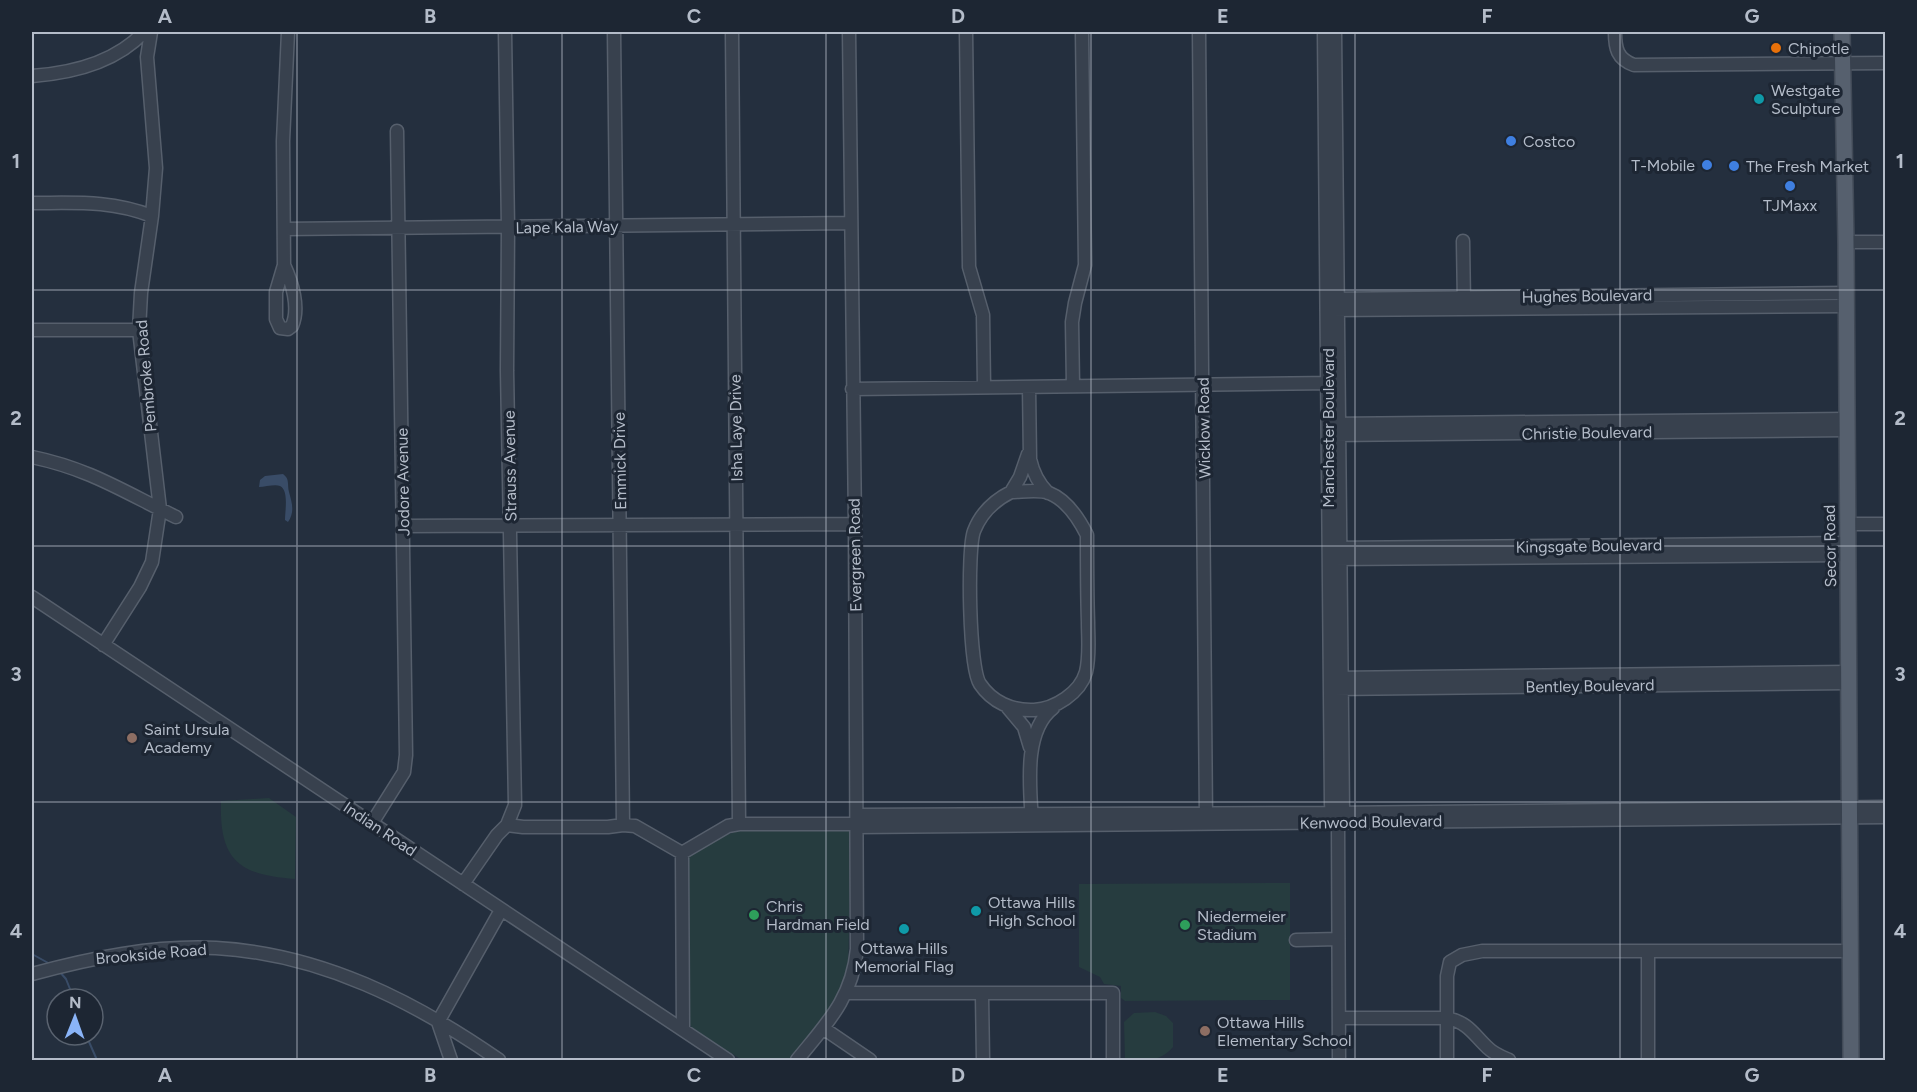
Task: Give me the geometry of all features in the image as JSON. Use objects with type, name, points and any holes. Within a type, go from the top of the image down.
[{"type":"main road","name":"Secor Road","points":[[1842,32],[1846,243],[1851,1060]]},
{"type":"street","points":[[284,265],[283,141],[288,32]]},
{"type":"street","name":"Strauss Avenue","points":[[463,884],[496,835],[507,825],[515,805],[507,370],[508,228],[505,32]]},
{"type":"street","name":"Emmick Drive","points":[[614,32],[624,825]]},
{"type":"street","name":"Isha Laye Drive","points":[[732,32],[739,824]]},
{"type":"street","name":"Evergreen Road","points":[[797,1060],[823,1028],[846,993],[857,949],[849,32]]},
{"type":"street","points":[[966,32],[969,267],[983,315],[984,387]]},
{"type":"street","points":[[1072,386],[1072,322],[1085,265],[1082,32]]},
{"type":"street","name":"Wicklow Road","points":[[1199,32],[1206,819]]},
{"type":"street","name":"Manchester Boulevard","points":[[1324,32],[1334,429],[1340,1060]]},
{"type":"street","name":"Manchester Boulevard","points":[[1332,305],[1335,32]]},
{"type":"street","points":[[1615,32],[1618,55],[1634,65],[1886,63]]},
{"type":"street","points":[[32,76],[60,74],[86,68],[107,58],[145,33]]},
{"type":"street","name":"Pembroke Road","points":[[103,645],[140,587],[152,562],[160,508],[139,330],[141,293],[156,168],[145,33]]},
{"type":"street","points":[[125,47],[135,46],[142,49],[147,57]]},
{"type":"street","name":"Jodore Avenue","points":[[372,824],[404,772],[406,755],[397,131]]},
{"type":"street","points":[[32,203],[110,204],[128,207],[152,216]]},
{"type":"street","name":"Lape Kala Way","points":[[284,229],[851,223]]},
{"type":"street","points":[[1463,241],[1464,310]]},
{"type":"street","points":[[1846,243],[1886,242]]},
{"type":"street","name":"Hughes Boulevard","points":[[1332,305],[1464,297],[1846,299]]},
{"type":"street","name":"Hughes Boulevard","points":[[1332,305],[1464,310],[1846,299]]},
{"type":"street","points":[[32,330],[139,330]]},
{"type":"street","points":[[852,389],[1333,383]]},
{"type":"street","points":[[1029,387],[1029,450],[1032,469],[1048,493],[1070,509],[1079,520],[1086,535],[1088,650],[1083,680],[1043,717],[1034,735],[1031,751],[1032,820]]},
{"type":"street","name":"Christie Boulevard","points":[[1334,429],[1846,425]]},
{"type":"street","points":[[1011,492],[1020,477],[1029,450]]},
{"type":"street","points":[[32,457],[85,471],[176,516]]},
{"type":"street","points":[[1031,751],[1024,727],[1007,707],[996,700],[978,682],[971,650],[971,551],[974,532],[980,519],[1000,498],[1011,492],[1048,493]]},
{"type":"street","points":[[1848,524],[1886,524]]},
{"type":"street","points":[[404,526],[855,525]]},
{"type":"street","name":"Kingsgate Boulevard","points":[[1335,554],[1848,549]]},
{"type":"street","name":"Indian Road","points":[[32,597],[728,1060]]},
{"type":"street","name":"Bentley Boulevard","points":[[1336,684],[1849,678]]},
{"type":"street","points":[[1007,707],[1030,711],[1055,706]]},
{"type":"street","name":"Kenwood Boulevard","points":[[739,824],[1850,812],[1886,807]]},
{"type":"street","name":"Kenwood Boulevard","points":[[1850,812],[1886,817]]},
{"type":"street","points":[[682,853],[728,826],[739,824]]},
{"type":"street","points":[[507,825],[523,827],[635,826],[682,853]]},
{"type":"street","points":[[682,853],[683,1030]]},
{"type":"street","points":[[452,1060],[438,1022],[501,910]]},
{"type":"street","points":[[1296,940],[1338,939]]},
{"type":"street","name":"Brookside Road","points":[[32,974],[82,961],[160,950],[216,948],[252,952],[308,964],[354,978],[407,1003],[499,1060]]},
{"type":"street","points":[[1447,1060],[1447,976],[1450,962],[1462,955],[1482,951],[1851,951]]},
{"type":"street","points":[[1648,952],[1648,1060]]},
{"type":"street","points":[[846,993],[982,995],[1113,993],[1113,1060]]},
{"type":"street","points":[[982,995],[983,1060]]},
{"type":"street","points":[[1339,1018],[1447,1018],[1464,1023],[1490,1050],[1509,1060]]},
{"type":"street","points":[[823,1028],[870,1060]]},
{"type":"green space","points":[[269,798],[296,817],[295,879],[276,877],[246,868],[236,861],[224,838],[221,801]]},
{"type":"green space","points":[[851,829],[848,973],[839,998],[789,1060],[742,1060],[692,1028],[689,1023],[688,856],[710,841],[740,830]]},
{"type":"green space","name":"Niedermeier Stadium","points":[[1290,883],[1290,1000],[1125,1001],[1121,998],[1121,986],[1104,984],[1100,977],[1079,967],[1079,884]]},
{"type":"green space","points":[[1155,1012],[1166,1016],[1173,1023],[1173,1047],[1157,1058],[1125,1060],[1124,1022],[1134,1013]]},
{"type":"water","points":[[283,474],[287,480],[292,507],[292,515],[288,522],[285,520],[286,496],[283,488],[275,485],[259,487],[260,480],[265,476]]},
{"type":"waterway","points":[[32,954],[50,964]]},
{"type":"waterway","points":[[59,971],[69,987]]},
{"type":"waterway","points":[[91,1047],[97,1060]]},
{"type":"place","name":"Chipotle","points":[[1776,48]]},
{"type":"place","name":"Westgate Sculpture","points":[[1759,99]]},
{"type":"place","name":"Costco","points":[[1511,141]]},
{"type":"place","name":"T-Mobile","points":[[1707,165]]},
{"type":"place","name":"The Fresh Market","points":[[1734,166]]},
{"type":"place","name":"TJMaxx","points":[[1790,186]]},
{"type":"place","name":"Saint Ursula Academy","points":[[132,738]]},
{"type":"place","name":"Ottawa Hills High School","points":[[976,911]]},
{"type":"place","name":"Chris Hardman Field","points":[[754,915]]},
{"type":"place","name":"Niedermeier Stadium","points":[[1185,925]]},
{"type":"place","name":"Ottawa Hills Memorial Flag","points":[[904,929]]},
{"type":"place","name":"Ottawa Hills Elementary School","points":[[1205,1031]]}]
